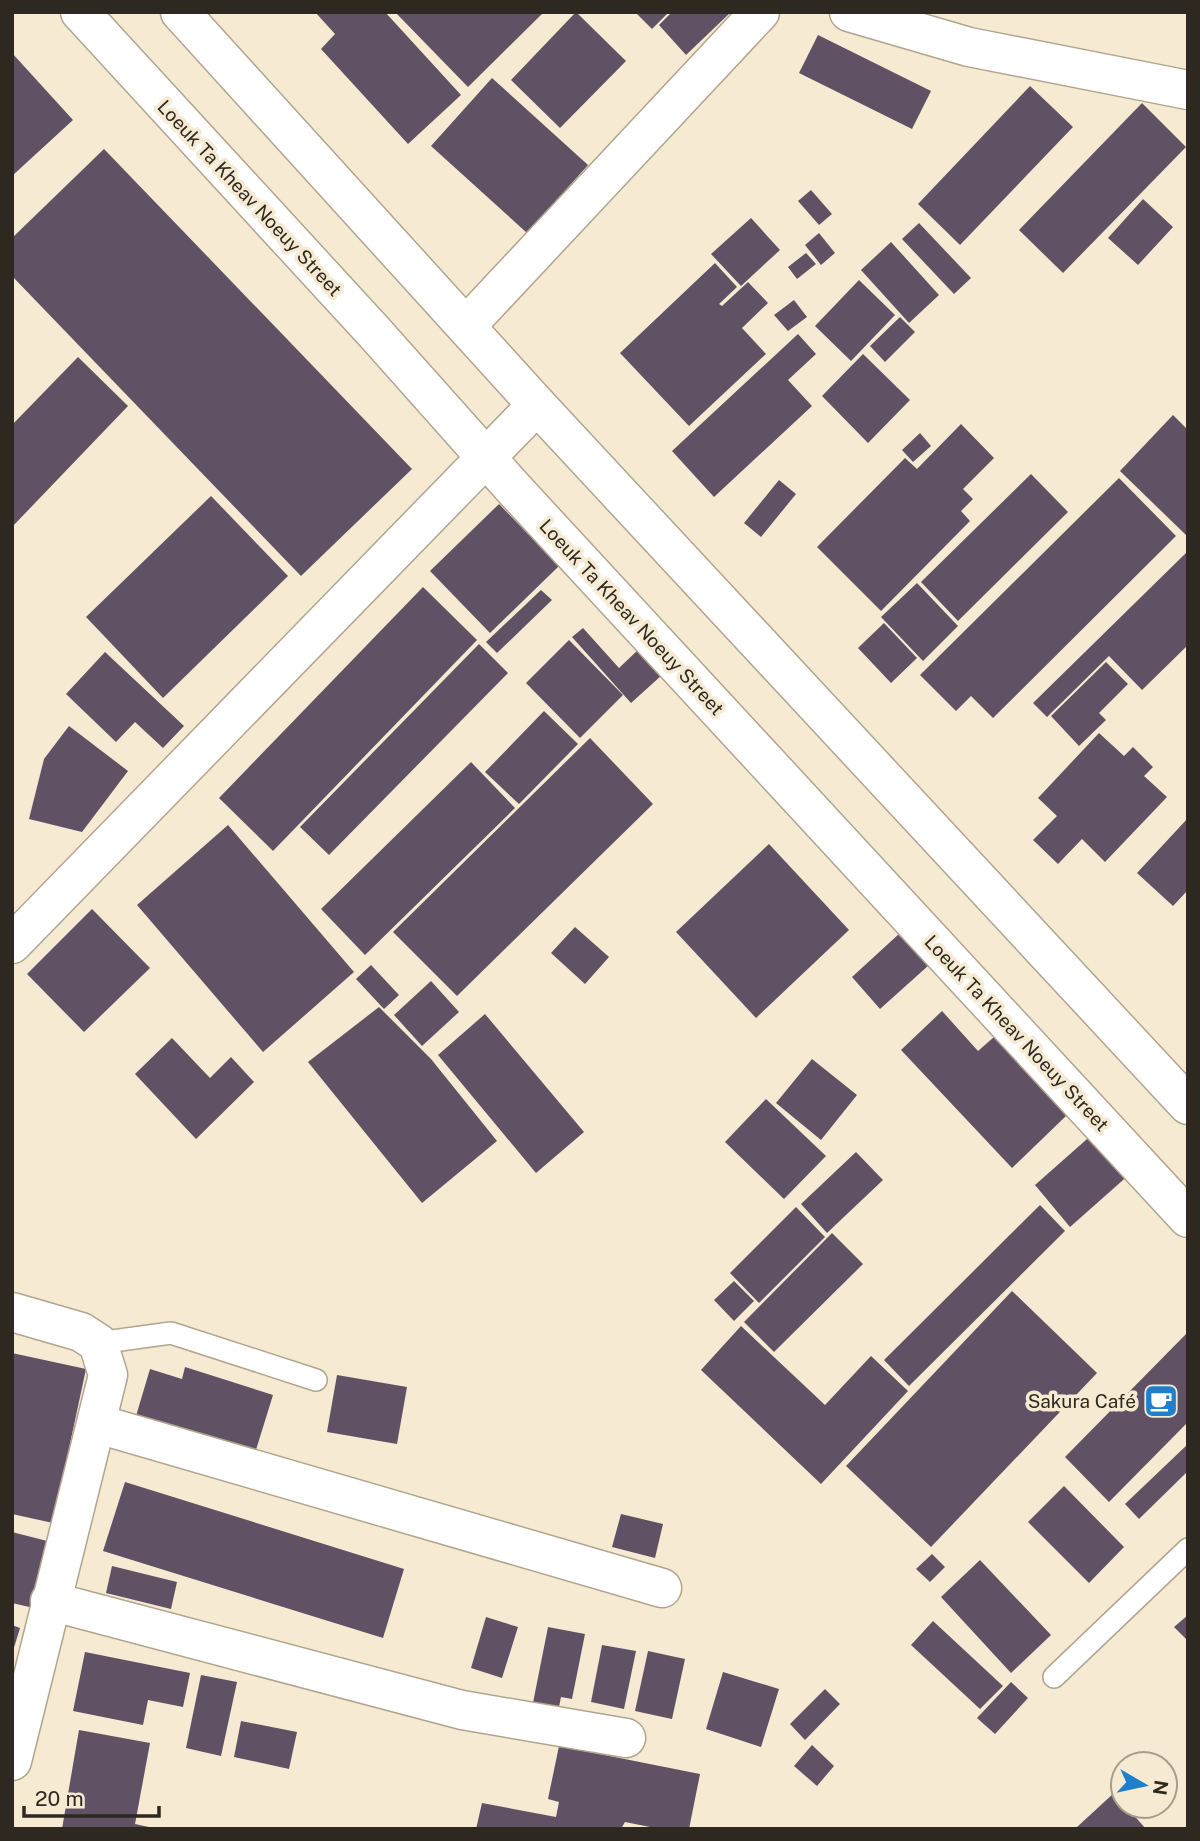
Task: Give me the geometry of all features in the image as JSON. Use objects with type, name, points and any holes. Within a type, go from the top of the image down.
[{"type":"street","name":"Loeuk Ta Kheav Noeuy Street","points":[[80,12],[485,457],[1188,1218]]},
{"type":"street","points":[[180,12],[537,405],[1188,1105]]},
{"type":"street","points":[[467,325],[760,12]]},
{"type":"street","points":[[849,12],[969,47],[1188,90]]},
{"type":"street","points":[[12,944],[537,405]]},
{"type":"street","points":[[12,1312],[81,1332],[98,1343],[108,1375],[98,1424],[50,1601],[18,1704],[12,1761]]},
{"type":"street","points":[[98,1424],[662,1588]]},
{"type":"street","points":[[50,1601],[462,1710],[626,1738]]},
{"type":"lane","points":[[98,1343],[171,1333],[316,1380]]},
{"type":"lane","points":[[1054,1677],[1188,1549]]},
{"type":"building","points":[[315,12],[385,12],[461,95],[408,144],[321,49],[335,34]]},
{"type":"building","points":[[395,12],[544,12],[468,87]]},
{"type":"building","points":[[576,12],[626,61],[560,128],[511,80]]},
{"type":"building","points":[[635,12],[669,12],[652,29]]},
{"type":"building","points":[[672,12],[731,12],[686,55],[659,25]]},
{"type":"building","points":[[818,35],[931,91],[912,129],[799,73]]},
{"type":"building","points":[[12,53],[73,120],[12,176]]},
{"type":"building","points":[[492,78],[588,165],[527,233],[431,146]]},
{"type":"building","points":[[1030,86],[1073,127],[960,245],[918,204]]},
{"type":"building","points":[[1142,103],[1186,147],[1063,273],[1019,230]]},
{"type":"building","points":[[104,149],[412,469],[301,576],[12,276],[12,238]]},
{"type":"building","points":[[811,190],[832,214],[819,225],[798,201]]},
{"type":"building","points":[[1143,199],[1173,227],[1138,265],[1108,238]]},
{"type":"building","points":[[751,218],[780,250],[741,286],[711,254]]},
{"type":"building","points":[[919,223],[971,278],[954,294],[902,239]]},
{"type":"building","points":[[819,233],[835,253],[821,265],[805,245]]},
{"type":"building","points":[[891,242],[939,295],[909,323],[861,270]]},
{"type":"building","points":[[806,253],[816,264],[797,279],[788,267]]},
{"type":"building","points":[[715,263],[737,287],[719,304],[722,306],[748,282],[768,303],[742,328],[766,354],[689,426],[620,353]]},
{"type":"building","points":[[859,280],[895,315],[851,361],[815,326]]},
{"type":"building","points":[[794,300],[807,317],[788,331],[774,315]]},
{"type":"building","points":[[900,317],[915,332],[885,362],[870,346]]},
{"type":"building","points":[[798,334],[816,354],[788,380],[812,406],[714,497],[672,451]]},
{"type":"building","points":[[863,354],[910,400],[868,443],[822,396]]},
{"type":"building","points":[[78,357],[128,406],[12,527],[12,425]]},
{"type":"building","points":[[1173,415],[1188,430],[1188,537],[1120,471]]},
{"type":"building","points":[[961,424],[994,458],[963,489],[973,499],[961,511],[970,521],[881,611],[817,547],[905,458],[917,469]]},
{"type":"building","points":[[920,433],[931,446],[913,462],[902,450]]},
{"type":"building","points":[[1031,474],[1068,512],[958,621],[921,582]]},
{"type":"building","points":[[1119,478],[1176,536],[993,718],[971,696],[956,711],[920,675]]},
{"type":"building","points":[[779,480],[796,494],[761,537],[744,523]]},
{"type":"building","points":[[211,496],[288,576],[163,698],[86,617]]},
{"type":"building","points":[[499,504],[559,566],[490,633],[430,571]]},
{"type":"building","points":[[1188,551],[1188,645],[1142,690],[1109,656],[1047,717],[1033,703]]},
{"type":"building","points":[[917,583],[958,626],[923,661],[881,617]]},
{"type":"building","points":[[423,587],[477,640],[273,851],[219,798]]},
{"type":"building","points":[[541,590],[552,600],[497,653],[486,642]]},
{"type":"building","points":[[884,623],[917,658],[891,683],[858,648]]},
{"type":"building","points":[[583,628],[619,668],[639,649],[662,675],[631,703],[572,637]]},
{"type":"building","points":[[569,640],[623,695],[580,738],[526,683]]},
{"type":"building","points":[[479,644],[508,673],[329,855],[300,827]]},
{"type":"building","points":[[105,652],[184,726],[163,748],[135,722],[116,742],[66,694]]},
{"type":"building","points":[[1106,662],[1128,684],[1099,713],[1106,720],[1079,746],[1051,716]]},
{"type":"building","points":[[544,711],[578,744],[519,804],[485,772]]},
{"type":"building","points":[[69,726],[128,771],[82,832],[29,819],[44,759]]},
{"type":"building","points":[[1099,733],[1124,756],[1133,747],[1153,767],[1144,776],[1167,797],[1105,862],[1082,839],[1058,864],[1033,840],[1057,816],[1038,798]]},
{"type":"building","points":[[590,738],[653,804],[457,996],[393,932]]},
{"type":"building","points":[[471,762],[515,808],[365,955],[321,909]]},
{"type":"building","points":[[1188,818],[1188,890],[1173,906],[1137,873]]},
{"type":"building","points":[[228,825],[354,972],[263,1052],[137,905]]},
{"type":"building","points":[[769,844],[849,930],[756,1018],[676,932]]},
{"type":"building","points":[[92,909],[150,968],[84,1032],[27,974]]},
{"type":"building","points":[[575,927],[609,957],[585,984],[551,953]]},
{"type":"building","points":[[900,933],[929,965],[880,1009],[852,977]]},
{"type":"building","points":[[371,965],[399,995],[384,1009],[356,979]]},
{"type":"building","points":[[431,981],[459,1012],[422,1046],[394,1015]]},
{"type":"building","points":[[379,1007],[431,1059],[497,1141],[422,1203],[308,1062]]},
{"type":"building","points":[[942,1011],[978,1051],[994,1037],[1067,1115],[1012,1168],[901,1050]]},
{"type":"building","points":[[485,1014],[584,1132],[536,1173],[438,1055]]},
{"type":"building","points":[[172,1038],[210,1078],[231,1057],[254,1082],[196,1139],[135,1074]]},
{"type":"building","points":[[812,1059],[857,1095],[821,1140],[776,1103]]},
{"type":"building","points":[[766,1099],[826,1156],[784,1199],[725,1142]]},
{"type":"building","points":[[1095,1132],[1131,1173],[1070,1227],[1035,1185]]},
{"type":"building","points":[[856,1152],[883,1180],[827,1233],[801,1204]]},
{"type":"building","points":[[1040,1205],[1065,1231],[909,1386],[884,1360]]},
{"type":"building","points":[[796,1207],[825,1237],[759,1303],[730,1273]]},
{"type":"building","points":[[832,1233],[863,1264],[774,1352],[744,1322]]},
{"type":"building","points":[[734,1281],[754,1301],[734,1321],[714,1300]]},
{"type":"building","points":[[1012,1291],[1097,1373],[931,1547],[846,1466]]},
{"type":"building","points":[[741,1326],[825,1405],[871,1356],[908,1391],[821,1484],[701,1370]]},
{"type":"building","points":[[1188,1332],[1188,1422],[1109,1502],[1065,1457]]},
{"type":"building","points":[[12,1353],[86,1369],[53,1523],[12,1514]]},
{"type":"building","points":[[185,1367],[273,1395],[255,1453],[136,1416],[150,1369],[182,1379]]},
{"type":"building","points":[[337,1375],[407,1387],[397,1444],[327,1432]]},
{"type":"building","points":[[1188,1444],[1188,1471],[1139,1519],[1125,1504]]},
{"type":"building","points":[[125,1482],[404,1569],[383,1638],[103,1551]]},
{"type":"building","points":[[1064,1486],[1124,1547],[1089,1583],[1028,1522]]},
{"type":"building","points":[[621,1514],[663,1524],[655,1558],[612,1547]]},
{"type":"building","points":[[12,1532],[55,1543],[38,1609],[12,1603]]},
{"type":"building","points":[[932,1554],[945,1567],[930,1582],[916,1569]]},
{"type":"building","points":[[980,1560],[1051,1635],[1011,1673],[941,1597]]},
{"type":"building","points":[[112,1566],[177,1582],[171,1609],[106,1593]]},
{"type":"building","points":[[1188,1615],[1188,1641],[1174,1627]]},
{"type":"building","points":[[486,1617],[518,1627],[502,1678],[471,1668]]},
{"type":"building","points":[[933,1621],[1003,1686],[980,1709],[911,1645]]},
{"type":"building","points":[[12,1625],[20,1628],[13,1651],[12,1651]]},
{"type":"building","points":[[548,1627],[585,1634],[572,1699],[561,1697],[556,1722],[530,1718]]},
{"type":"building","points":[[602,1645],[636,1651],[624,1709],[591,1702]]},
{"type":"building","points":[[648,1651],[685,1659],[672,1719],[635,1711]]},
{"type":"building","points":[[85,1652],[190,1673],[183,1707],[148,1700],[143,1725],[73,1711]]},
{"type":"building","points":[[723,1672],[779,1689],[761,1747],[706,1729]]},
{"type":"building","points":[[201,1675],[237,1682],[221,1756],[186,1748]]},
{"type":"building","points":[[1011,1682],[1028,1698],[995,1734],[977,1718]]},
{"type":"building","points":[[825,1689],[840,1704],[805,1740],[790,1724]]},
{"type":"building","points":[[241,1721],[297,1732],[289,1769],[234,1757]]},
{"type":"building","points":[[79,1730],[150,1743],[135,1824],[158,1829],[62,1829]]},
{"type":"building","points":[[812,1745],[834,1766],[817,1786],[794,1766]]},
{"type":"building","points":[[559,1746],[700,1774],[689,1829],[660,1829],[625,1822],[621,1829],[476,1829],[482,1803],[556,1817],[559,1802],[548,1799]]},
{"type":"building","points":[[1109,1798],[1109,1820],[1138,1820],[1146,1829],[1078,1829],[1077,1827]]},
{"type":"place","name":"Sakura Café","points":[[1161,1401]]}]
